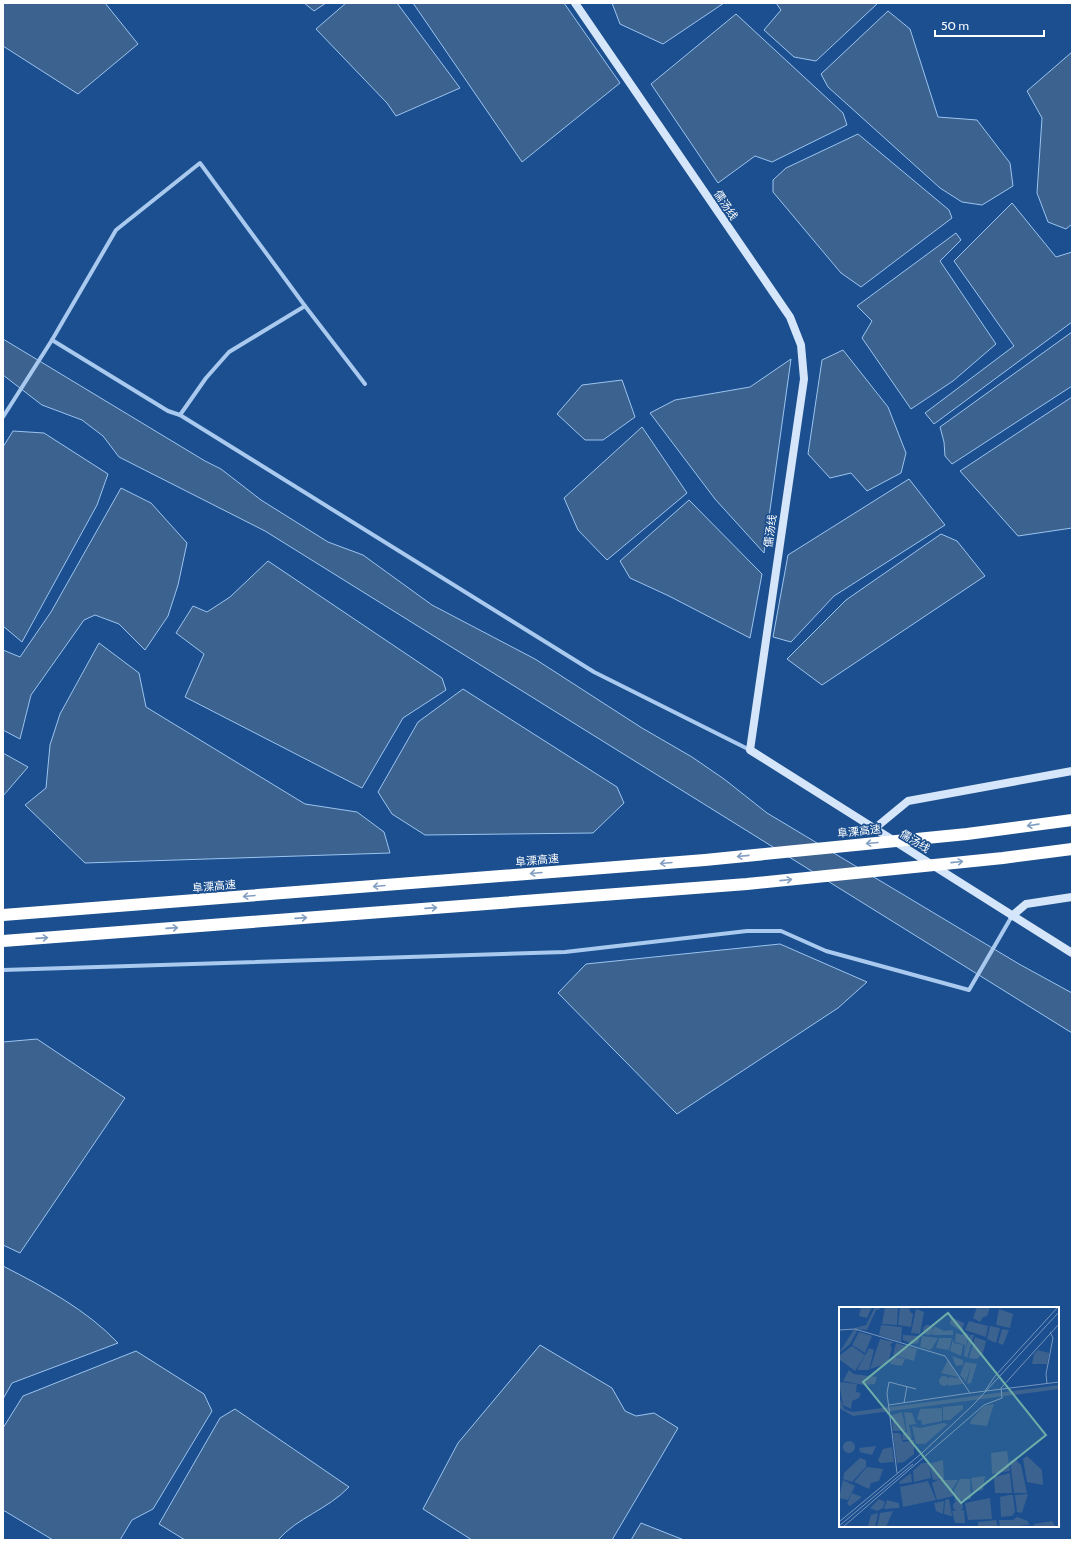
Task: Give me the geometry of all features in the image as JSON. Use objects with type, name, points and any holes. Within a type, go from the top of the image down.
[{"type":"highway","name":"阜溧高速","points":[[3,915],[705,860],[967,834],[1072,820]]},
{"type":"highway","points":[[3,941],[747,884],[1003,858],[1072,848]]},
{"type":"street","name":"儒汤线","points":[[574,3],[790,317],[801,345],[804,379],[750,750],[1012,916],[1072,952]]},
{"type":"street","points":[[3,418],[52,340],[116,230],[200,163],[304,306],[365,384]]},
{"type":"street","points":[[180,415],[206,378],[229,352],[304,306]]},
{"type":"street","points":[[52,340],[168,411],[180,415],[594,672],[750,750]]},
{"type":"street","points":[[874,829],[908,801],[1072,771]]},
{"type":"street","points":[[3,970],[565,952],[747,931],[781,931],[826,951],[969,990],[1012,916],[1026,904],[1072,897]]},
{"type":"water","points":[[3,3],[105,3],[138,44],[78,94],[3,46]]},
{"type":"water","points":[[304,3],[326,3],[314,11]]},
{"type":"water","points":[[346,3],[397,3],[460,88],[396,116],[387,103],[316,29]]},
{"type":"water","points":[[413,3],[564,3],[620,83],[522,162]]},
{"type":"water","points":[[612,3],[724,3],[663,44],[620,24]]},
{"type":"water","points":[[776,3],[878,3],[816,61],[794,57],[764,30],[781,10]]},
{"type":"water","points":[[888,11],[910,29],[938,117],[977,120],[1010,163],[1013,186],[982,205],[962,202],[940,188],[828,87],[821,74]]},
{"type":"water","points":[[736,14],[843,113],[847,125],[772,162],[755,156],[718,183],[651,84]]},
{"type":"water","points":[[1072,52],[1072,224],[1066,229],[1048,222],[1037,193],[1042,118],[1027,91]]},
{"type":"water","points":[[858,134],[949,210],[952,218],[861,287],[841,273],[773,192],[773,180],[786,168]]},
{"type":"water","points":[[1012,203],[1056,257],[1072,252],[1072,322],[934,424],[925,413],[1014,346],[954,261]]},
{"type":"water","points":[[956,233],[961,240],[940,261],[996,344],[953,381],[911,409],[862,338],[872,321],[857,306]]},
{"type":"water","points":[[1072,332],[1072,386],[952,464],[945,456],[944,442],[940,427]]},
{"type":"water","points":[[3,339],[205,461],[221,469],[261,500],[328,542],[363,555],[432,605],[535,659],[642,728],[692,757],[724,779],[767,813],[1019,964],[1072,993],[1072,1033],[265,531],[119,457],[103,436],[82,420],[42,405],[3,375]]},
{"type":"water","points":[[843,350],[888,407],[906,453],[901,473],[867,491],[851,473],[830,478],[808,454],[822,360]]},
{"type":"water","points":[[791,359],[764,553],[715,499],[650,413],[675,400],[750,387]]},
{"type":"water","points":[[622,380],[635,417],[603,440],[585,440],[557,414],[582,385]]},
{"type":"water","points":[[1072,397],[1072,528],[1018,536],[960,471]]},
{"type":"water","points":[[642,427],[687,493],[607,560],[578,530],[564,498]]},
{"type":"water","points":[[13,431],[44,433],[108,474],[97,505],[22,642],[3,626],[3,447]]},
{"type":"water","points":[[909,479],[945,525],[834,596],[791,642],[773,637],[788,555]]},
{"type":"water","points":[[121,488],[151,503],[187,543],[178,585],[168,616],[145,650],[119,624],[95,615],[84,620],[31,695],[20,739],[3,730],[3,650],[20,657],[51,612]]},
{"type":"water","points":[[689,500],[762,574],[750,638],[669,596],[630,578],[620,561]]},
{"type":"water","points":[[941,534],[957,541],[985,576],[822,685],[787,659],[846,600]]},
{"type":"water","points":[[268,561],[442,678],[446,690],[403,718],[362,788],[185,697],[204,654],[176,633],[193,606],[207,612],[230,597]]},
{"type":"water","points":[[99,643],[139,673],[146,707],[305,804],[357,812],[384,832],[390,853],[85,863],[25,805],[46,788],[50,745],[60,714]]},
{"type":"water","points":[[463,689],[617,787],[624,803],[593,833],[425,835],[392,814],[378,792],[418,722]]},
{"type":"water","points":[[3,753],[28,767],[3,796]]},
{"type":"water","points":[[780,944],[867,982],[838,1008],[677,1114],[558,993],[586,964]]},
{"type":"water","points":[[37,1039],[125,1098],[20,1253],[3,1245],[3,1042]]},
{"type":"water","points":[[3,1266],[34,1282],[79,1310],[106,1331],[118,1343],[12,1383],[3,1399]]},
{"type":"water","points":[[540,1345],[612,1388],[625,1411],[636,1416],[654,1413],[678,1428],[612,1540],[472,1540],[423,1509],[458,1443]]},
{"type":"water","points":[[136,1351],[204,1394],[212,1411],[153,1509],[132,1520],[120,1540],[53,1540],[3,1510],[3,1428],[23,1396]]},
{"type":"water","points":[[235,1409],[349,1487],[331,1502],[294,1525],[278,1540],[185,1540],[159,1524],[220,1418]]},
{"type":"water","points":[[641,1523],[684,1540],[631,1540]]}]
